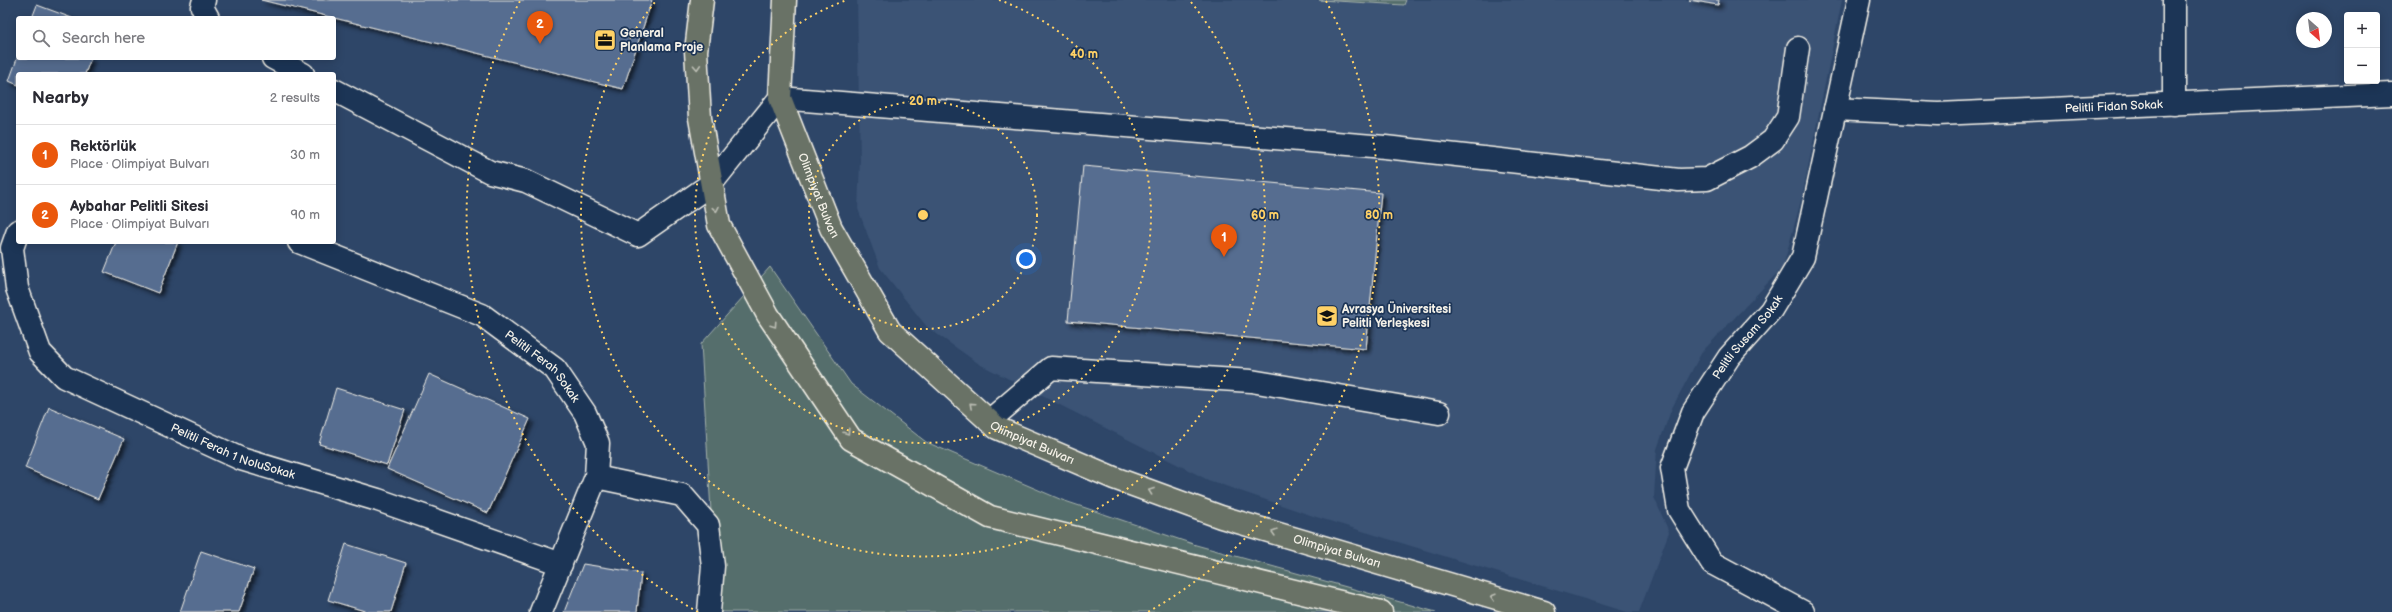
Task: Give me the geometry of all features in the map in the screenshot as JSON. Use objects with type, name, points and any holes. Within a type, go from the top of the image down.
[{"type":"main road","points":[[702,0],[696,51],[699,111],[719,225],[768,315],[852,440],[990,517],[1381,612]]},
{"type":"main road","name":"Olimpiyat Bulvarı","points":[[785,0],[780,98],[831,228],[890,331],[997,428],[1114,478],[1221,517],[1544,612]]},
{"type":"street","points":[[204,0],[202,7],[207,16]]},
{"type":"street","name":"Pelitli Susam Sokak","points":[[1803,612],[1712,563],[1679,510],[1672,468],[1693,412],[1729,357],[1771,310],[1804,257],[1859,0]]},
{"type":"street","points":[[2174,0],[2174,104]]},
{"type":"street","points":[[336,91],[490,172],[526,181],[638,235],[711,184],[780,98],[1385,147],[1679,180],[1707,179],[1750,158],[1773,140],[1788,116],[1798,48]]},
{"type":"street","points":[[277,60],[299,72]]},
{"type":"street","name":"Pelitli Fidan Sokak","points":[[1835,109],[1938,114],[2392,94]]},
{"type":"street","name":"Pelitli Ferah 1 NoluSokak","points":[[16,237],[12,248],[17,288],[40,352],[64,377],[241,459],[378,500],[561,564]]},
{"type":"street","name":"Pelitli Ferah Sokak","points":[[304,244],[482,314],[555,369],[585,413],[598,443],[596,477],[542,612]]},
{"type":"street","points":[[989,421],[1051,368],[1251,380],[1439,413]]},
{"type":"street","points":[[596,477],[682,495],[708,524],[713,566],[709,612]]},
{"type":"shaded area","name":"Avrasya Üniversitesi Pelitli Yerleşkesi","points":[[857,0],[1319,0],[1404,5],[1406,0],[1842,0],[1802,197],[1783,267],[1702,352],[1672,408],[1657,449],[1654,497],[1669,532],[1639,612],[1627,612],[1313,516],[1208,480],[979,364],[927,327],[880,268],[858,209],[860,160]]},
{"type":"green space","points":[[1319,0],[1406,0],[1404,5]]},
{"type":"green space","points":[[770,267],[851,384],[926,442],[1062,500],[1196,545],[1436,612],[717,612],[701,344]]},
{"type":"building","points":[[261,0],[652,0],[623,89],[336,18],[336,16],[326,16]]},
{"type":"building","points":[[1689,0],[1719,0],[1718,5]]},
{"type":"building","points":[[37,5],[67,16],[33,16]]},
{"type":"building","points":[[17,60],[90,60],[86,72],[16,72],[16,84],[9,81]]},
{"type":"building","points":[[1083,166],[1381,193],[1366,349],[1068,321]]},
{"type":"building","points":[[115,244],[177,244],[158,293],[104,272]]},
{"type":"building","points":[[429,374],[530,419],[488,513],[387,469]]},
{"type":"building","points":[[336,388],[405,410],[387,465],[319,444]]},
{"type":"building","points":[[49,407],[124,439],[98,499],[25,468]]},
{"type":"building","points":[[346,544],[406,563],[391,612],[368,612],[328,600]]},
{"type":"building","points":[[201,551],[254,569],[239,612],[180,612]]},
{"type":"building","points":[[583,564],[641,573],[637,612],[564,612]]},
{"type":"place","name":"General Planlama Proje","points":[[605,40]]},
{"type":"place","name":"Aybahar Pelitli Sitesi","points":[[540,44]]},
{"type":"place","name":"Rektörlük","points":[[1224,257]]},
{"type":"place","name":"Avrasya Üniversitesi Pelitli Yerleşkesi","points":[[1327,316]]}]
